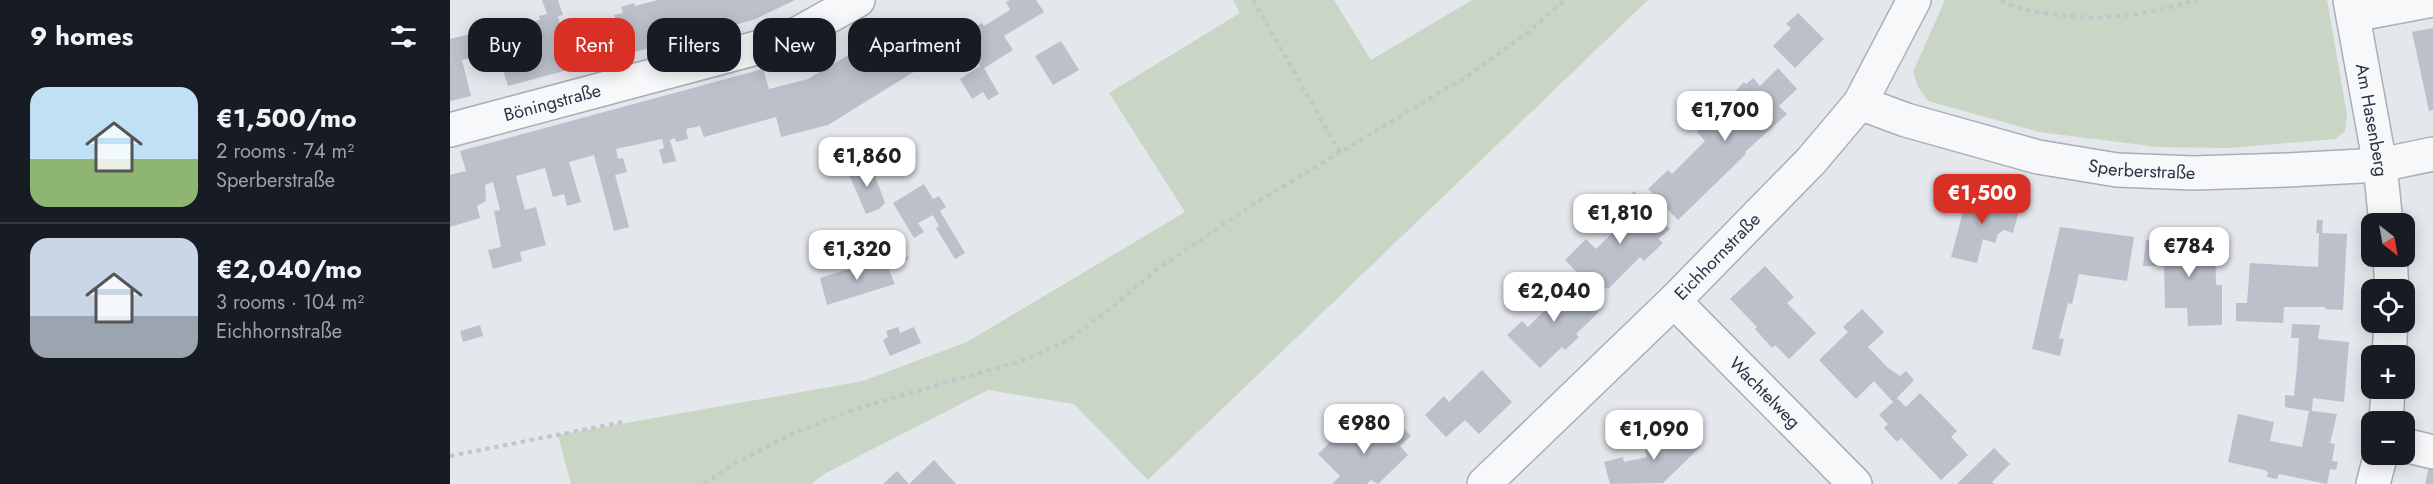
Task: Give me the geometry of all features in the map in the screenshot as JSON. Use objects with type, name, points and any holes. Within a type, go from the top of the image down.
[{"type":"street","name":"Böningstraße","points":[[450,130],[764,46],[799,33],[858,0]]},
{"type":"street","name":"Eichhornstraße","points":[[1484,484],[1674,301],[1811,161],[1860,103],[1914,0]]},
{"type":"street","name":"Am Hasenberg","points":[[2385,213],[2380,165],[2352,7],[2433,0]]},
{"type":"street","name":"Sperberstraße","points":[[1860,103],[1906,120],[2038,157],[2117,170],[2193,173],[2380,165],[2433,154]]},
{"type":"street","name":"Wachtelweg","points":[[1674,301],[1855,484]]},
{"type":"street","points":[[2415,448],[2433,452]]},
{"type":"street","points":[[2373,484],[2378,465]]},
{"type":"path","points":[[1253,0],[1341,154]]},
{"type":"path","points":[[704,484],[734,464],[790,435],[831,418],[1024,360],[1066,341],[1106,312],[1155,271],[1249,207],[1341,154],[1484,65],[1527,33],[1565,0]]},
{"type":"path","points":[[2001,0],[2016,8],[2094,19],[2128,17],[2197,0]]},
{"type":"path","points":[[450,456],[623,422]]},
{"type":"green space","points":[[1233,0],[1334,0],[1371,60],[1472,0],[1648,0],[1148,480],[1074,404],[988,390],[824,474],[811,484],[571,484],[558,435],[863,381],[967,342],[1185,212],[1109,93],[1240,13]]},
{"type":"green space","points":[[1945,0],[2327,0],[2347,115],[2345,131],[2335,139],[2228,148],[2158,147],[2039,132],[1928,101],[1918,87],[1913,72]]},
{"type":"building","points":[[542,0],[558,0],[563,15],[554,18],[554,72],[560,72],[508,86],[504,72],[542,72],[542,18],[539,16],[547,14]]},
{"type":"building","points":[[658,0],[795,0],[741,23],[741,18],[647,18],[647,49],[635,52],[635,18],[615,18],[614,15],[623,13],[621,7]]},
{"type":"building","points":[[1036,0],[1044,12],[1004,36],[1013,50],[984,68],[999,94],[988,100],[983,92],[972,99],[960,79],[971,72],[981,72],[981,24],[984,26],[1010,10],[1006,2]]},
{"type":"building","points":[[1798,13],[1824,39],[1795,68],[1773,46],[1791,28],[1786,24]]},
{"type":"building","points":[[2433,28],[2433,110],[2429,111],[2412,32]]},
{"type":"building","points":[[468,35],[468,59],[462,60],[471,96],[450,101],[450,39]]},
{"type":"building","points":[[1061,41],[1079,70],[1053,85],[1035,56]]},
{"type":"building","points":[[848,55],[848,72],[914,72],[828,125],[781,137],[776,117],[704,137],[700,126],[686,129],[688,139],[676,142],[675,138],[670,140],[676,161],[663,164],[659,150],[664,148],[662,139],[616,149],[618,159],[623,158],[627,172],[615,175],[629,227],[614,231],[594,155],[569,162],[581,202],[567,206],[564,194],[553,197],[545,168],[516,176],[525,210],[536,207],[546,245],[520,252],[522,261],[493,269],[488,250],[501,247],[494,211],[500,210],[493,182],[485,185],[486,201],[477,206],[480,218],[450,227],[450,175],[466,171],[460,151],[753,72],[764,72],[769,89],[808,79],[820,72],[836,72],[836,62]]},
{"type":"building","points":[[1778,68],[1797,89],[1779,106],[1787,114],[1745,152],[1746,154],[1678,220],[1648,189],[1668,170],[1672,174],[1705,141],[1697,132],[1744,82],[1746,84],[1753,78],[1760,86]]},
{"type":"building","points":[[870,162],[885,203],[879,209],[866,214],[848,172]]},
{"type":"building","points":[[924,184],[933,199],[939,196],[946,207],[940,211],[965,253],[955,259],[936,228],[939,226],[933,215],[918,223],[924,232],[914,238],[893,203]]},
{"type":"building","points":[[1634,191],[1670,229],[1658,239],[1663,243],[1644,261],[1640,257],[1608,289],[1606,287],[1603,292],[1597,293],[1565,260],[1586,239],[1596,249],[1614,231],[1608,225],[1626,207],[1622,203]]},
{"type":"building","points":[[1968,193],[2020,206],[2013,233],[2004,230],[1998,234],[1995,243],[1983,239],[1977,263],[1951,257]]},
{"type":"building","points":[[2317,220],[2323,220],[2322,233],[2347,234],[2343,310],[2325,309],[2325,307],[2284,307],[2283,323],[2236,321],[2236,303],[2247,303],[2250,263],[2318,267]]},
{"type":"building","points":[[2060,227],[2134,237],[2127,281],[2079,274],[2072,304],[2068,303],[2059,338],[2064,339],[2060,356],[2032,349]]},
{"type":"building","points":[[2215,239],[2216,285],[2222,285],[2222,325],[2188,326],[2187,308],[2165,308],[2164,266],[2143,266],[2146,240]]},
{"type":"building","points":[[905,253],[909,259],[894,267],[890,261]]},
{"type":"building","points":[[884,258],[895,284],[827,305],[820,278]]},
{"type":"building","points":[[1765,266],[1794,297],[1787,303],[1816,333],[1789,359],[1775,345],[1772,348],[1755,329],[1757,327],[1730,299]]},
{"type":"building","points":[[1548,278],[1564,294],[1573,285],[1599,312],[1576,334],[1579,337],[1565,350],[1562,347],[1540,368],[1507,335],[1522,321],[1528,327],[1549,306],[1534,291]]},
{"type":"building","points":[[1862,309],[1884,332],[1868,347],[1888,368],[1900,376],[1906,371],[1914,380],[1897,398],[1906,407],[1920,393],[1957,431],[1951,437],[1968,455],[1941,480],[1901,438],[1897,442],[1884,428],[1888,424],[1879,415],[1893,402],[1874,381],[1856,399],[1819,360],[1848,332],[1843,327]]},
{"type":"building","points":[[2292,324],[2320,325],[2318,339],[2349,342],[2344,402],[2313,398],[2312,411],[2337,414],[2330,443],[2335,444],[2332,461],[2338,462],[2336,470],[2330,469],[2327,484],[2279,474],[2277,479],[2267,477],[2268,472],[2264,470],[2228,462],[2238,414],[2274,422],[2270,441],[2302,447],[2309,411],[2285,407],[2285,395],[2294,396],[2297,366],[2299,338],[2291,338]]},
{"type":"building","points":[[480,325],[483,336],[463,342],[460,331]]},
{"type":"building","points":[[898,327],[900,333],[914,327],[921,343],[890,356],[883,340],[888,337],[886,331]]},
{"type":"building","points":[[1482,370],[1512,402],[1479,434],[1465,420],[1446,437],[1425,415],[1444,396],[1449,402]]},
{"type":"building","points":[[1396,420],[1411,436],[1400,446],[1408,455],[1378,484],[1371,480],[1367,484],[1332,484],[1340,476],[1318,454],[1331,441],[1327,436],[1343,421],[1354,432],[1350,435],[1362,447],[1368,441],[1372,444]]},
{"type":"building","points":[[1685,429],[1701,446],[1663,483],[1610,484],[1604,462],[1623,457],[1624,462],[1647,457],[1645,451],[1663,432],[1673,441]]},
{"type":"building","points":[[1994,448],[2010,464],[1992,482],[1995,484],[1957,484]]},
{"type":"building","points":[[2431,458],[2433,459],[2433,484],[2425,484]]},
{"type":"building","points":[[934,460],[956,484],[909,484]]},
{"type":"building","points":[[897,471],[909,484],[883,484]]}]
